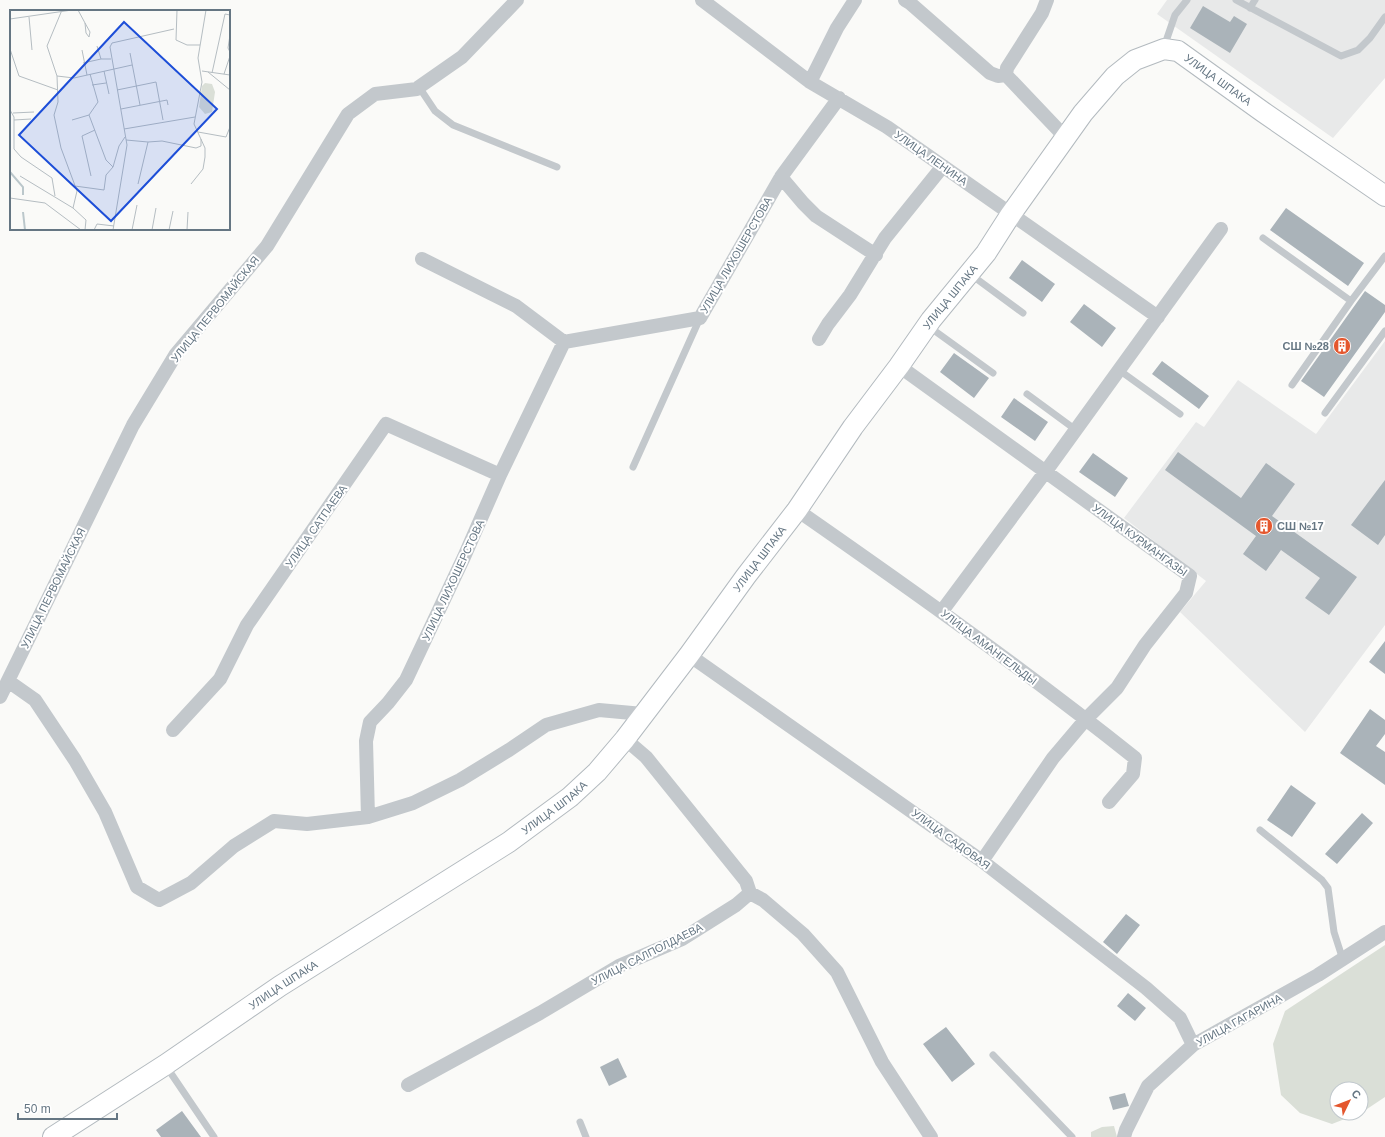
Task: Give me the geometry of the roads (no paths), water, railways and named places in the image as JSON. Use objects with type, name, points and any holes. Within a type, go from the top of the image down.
[{"type":"street","name":"УЛИЦА ПЕРВОМАЙСКАЯ","points":[[0,698],[133,425],[176,354],[267,246],[348,114],[375,94],[417,89],[462,58],[517,0]]},
{"type":"street","name":"УЛИЦА ЛЕНИНА","points":[[702,0],[810,82],[887,127],[1158,317]]},
{"type":"street","points":[[810,82],[837,28],[855,0]]},
{"type":"street","points":[[905,0],[990,73],[998,76],[1006,75]]},
{"type":"street","points":[[1006,75],[1007,68],[1042,14],[1047,0]]},
{"type":"street","name":"УЛИЦА ШПАКА","points":[[53,1137],[165,1065],[280,986],[509,842],[570,797],[597,772],[625,739],[797,510],[853,427],[928,326],[986,253],[1011,214],[1083,113],[1115,76],[1135,60],[1164,49],[1178,51],[1385,196]]},
{"type":"street","points":[[1006,75],[1066,138]]},
{"type":"street","name":"УЛИЦА ЛИХОШЕРСТОВА","points":[[368,817],[366,741],[370,722],[388,703],[406,680],[464,557],[500,475],[564,342],[700,318],[781,177],[838,98]]},
{"type":"street","points":[[819,340],[828,324],[850,295],[876,255],[885,238],[943,166]]},
{"type":"street","points":[[781,177],[816,216],[876,255]]},
{"type":"street","points":[[942,611],[1076,430],[1220,229]]},
{"type":"street","points":[[422,259],[516,306],[564,342]]},
{"type":"street","name":"УЛИЦА КУРМАНГАЗЫ","points":[[899,366],[1190,576],[1186,593],[1145,645],[1117,688],[1086,719],[1053,758],[982,860]]},
{"type":"street","name":"УЛИЦА САТПАЕВА","points":[[173,730],[220,679],[247,625],[386,424],[500,475]]},
{"type":"street","name":"УЛИЦА АМАНГЕЛЬДЫ","points":[[797,510],[942,611],[1086,719],[1135,758],[1133,774],[1109,802]]},
{"type":"street","name":"УЛИЦА САДОВАЯ","points":[[689,655],[982,860],[1146,988],[1180,1018],[1193,1045]]},
{"type":"street","points":[[8,681],[35,700],[75,760],[105,812],[137,887],[159,900],[191,883],[234,846],[274,821],[307,824],[368,817],[413,803],[460,780],[546,725],[599,710],[643,714]]},
{"type":"street","points":[[625,739],[646,757],[746,881],[750,893],[763,900],[803,934],[837,972],[882,1062],[931,1137]]},
{"type":"street","name":"УЛИЦА САЛПОЛДАЕВА","points":[[408,1085],[540,1013],[619,966],[682,939],[736,905],[750,893]]},
{"type":"street","name":"УЛИЦА ГАГАРИНА","points":[[1124,1137],[1148,1086],[1193,1045],[1318,976],[1385,932]]},
{"type":"lane","points":[[1164,49],[1175,15],[1187,0]]},
{"type":"lane","points":[[1236,0],[1341,56],[1358,50],[1370,38],[1385,17]]},
{"type":"lane","points":[[1250,8],[1255,0]]},
{"type":"lane","points":[[419,87],[435,111],[453,125],[557,167]]},
{"type":"lane","points":[[1263,238],[1351,302]]},
{"type":"lane","points":[[1292,385],[1385,256]]},
{"type":"lane","points":[[970,273],[1023,313]]},
{"type":"lane","points":[[633,467],[700,318]]},
{"type":"lane","points":[[928,326],[993,373]]},
{"type":"lane","points":[[1325,413],[1385,331]]},
{"type":"lane","points":[[1119,370],[1180,414]]},
{"type":"lane","points":[[1027,394],[1076,430]]},
{"type":"lane","points":[[1260,830],[1322,880],[1328,888],[1334,932],[1343,960]]},
{"type":"lane","points":[[993,1055],[1072,1137]]},
{"type":"lane","points":[[165,1065],[214,1137]]},
{"type":"lane","points":[[580,1122],[586,1137]]},
{"type":"place","name":"СШ №28","points":[[1342,346]]},
{"type":"place","name":"СШ №17","points":[[1264,526]]}]
